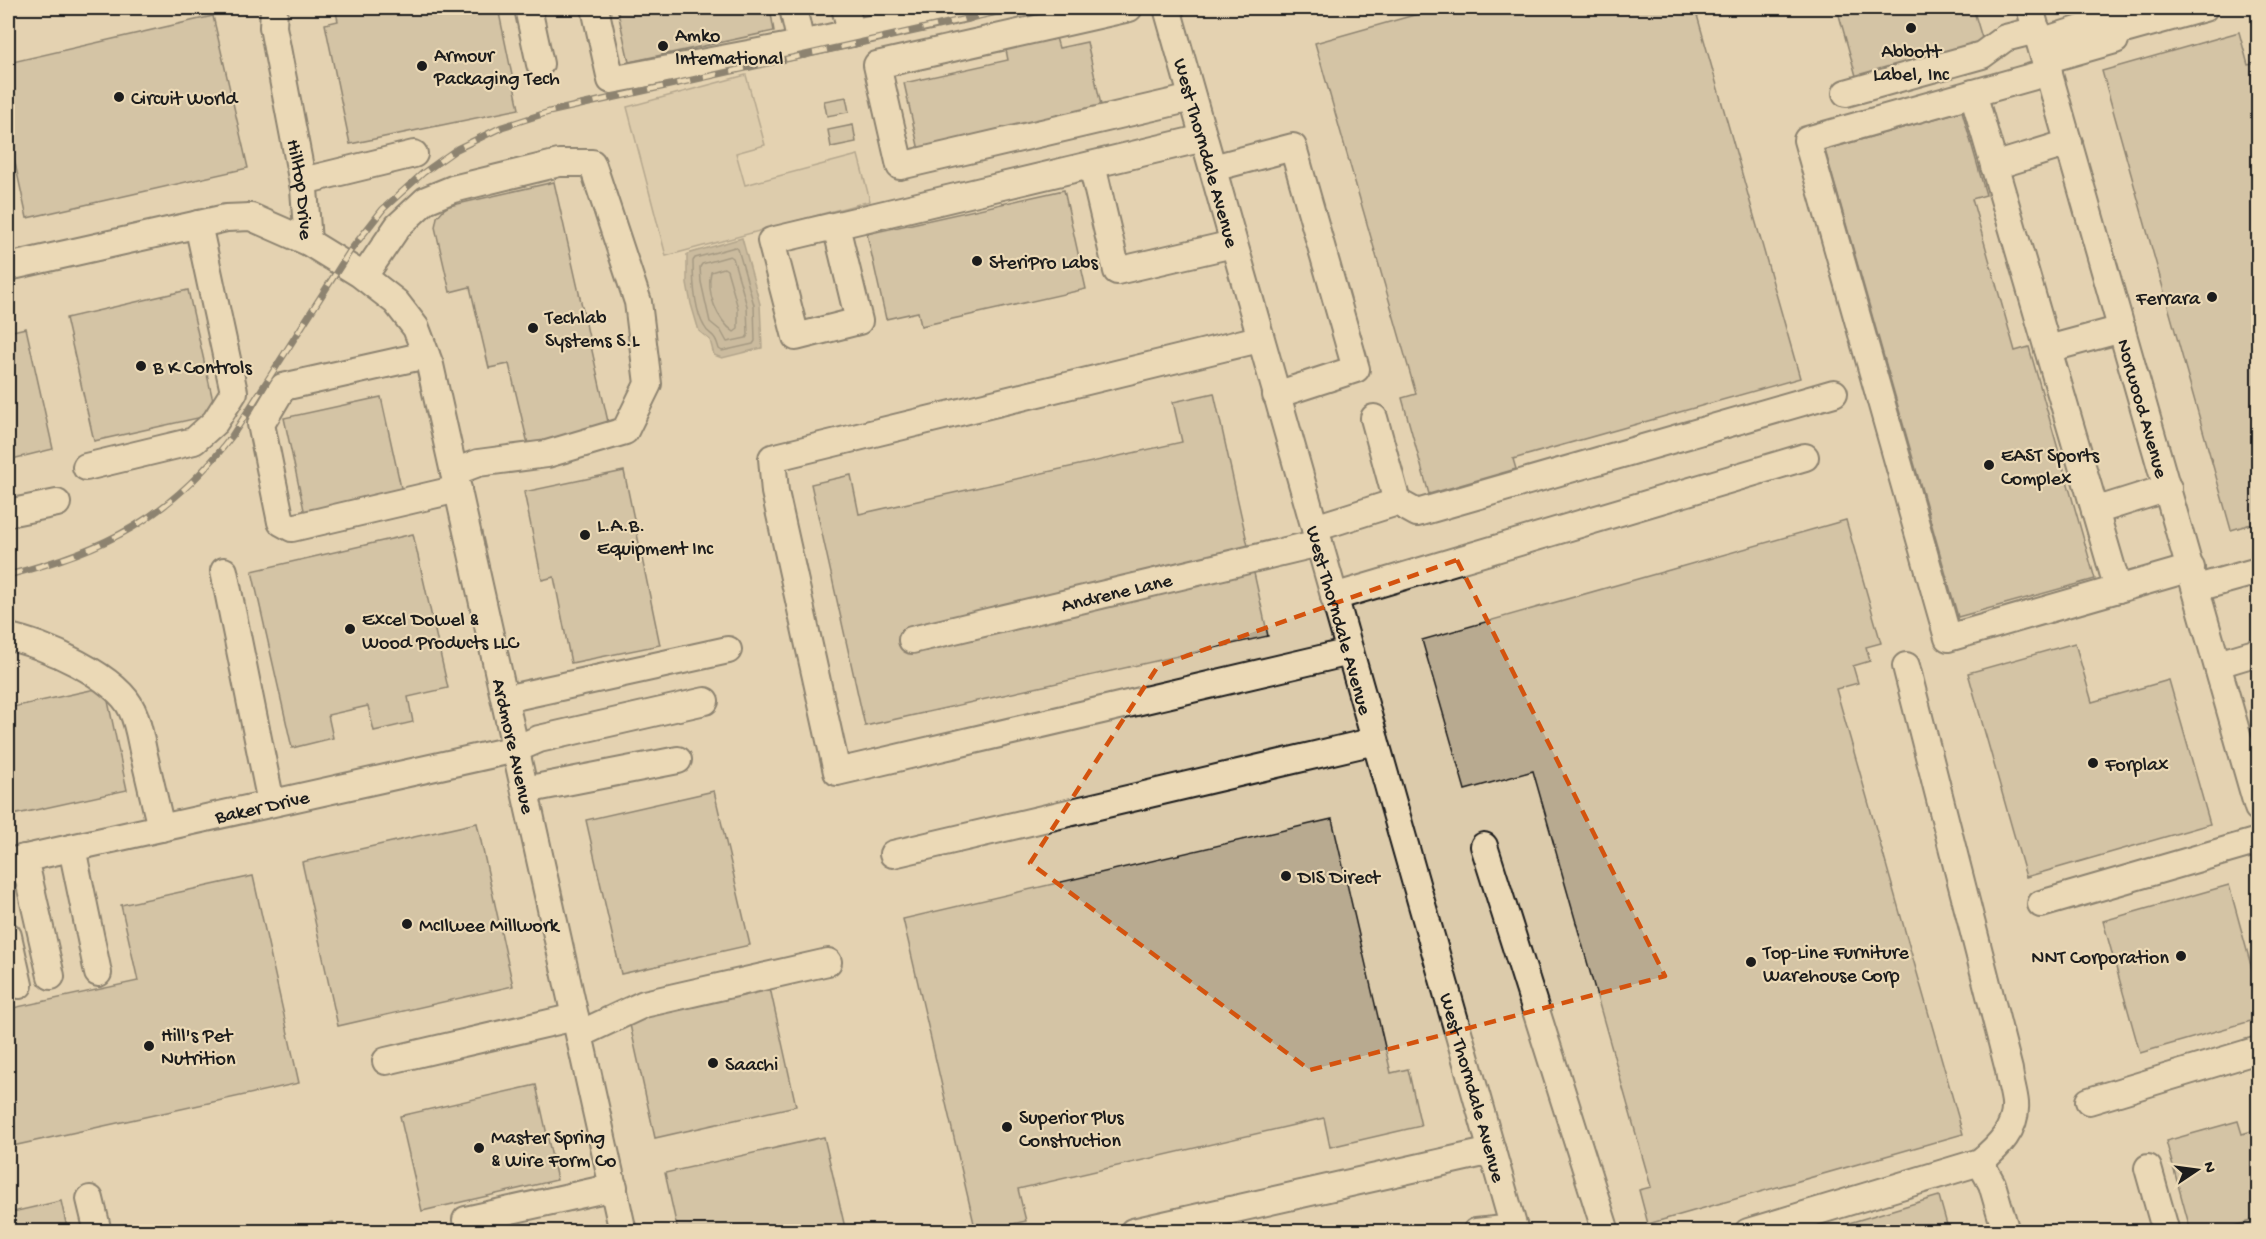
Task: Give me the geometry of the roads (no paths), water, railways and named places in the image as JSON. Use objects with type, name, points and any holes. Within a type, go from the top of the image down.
[{"type":"street","name":"Hilltop Drive","points":[[9,262],[226,218],[251,217],[308,242],[303,181],[273,27],[274,8]]},
{"type":"street","points":[[528,8],[540,64]]},
{"type":"street","points":[[595,8],[611,80],[801,44],[966,8]]},
{"type":"street","points":[[793,8],[801,44]]},
{"type":"street","points":[[845,8],[852,33]]},
{"type":"street","points":[[1129,8],[877,65],[900,166],[1192,98]]},
{"type":"street","name":"West Thorndale Avenue","points":[[1167,8],[1259,339],[1376,741],[1514,1230]]},
{"type":"street","points":[[2204,8],[2114,20],[2040,42],[1973,93],[1807,140],[1948,638],[2118,589],[2259,571]]},
{"type":"street","points":[[1846,93],[1982,55],[2005,38],[2040,42]]},
{"type":"street","name":"Norwood Avenue","points":[[2040,42],[2259,808]]},
{"type":"street","points":[[1973,93],[2118,589]]},
{"type":"street","points":[[836,226],[859,321],[796,337],[771,241],[1204,138]]},
{"type":"street","points":[[1994,166],[2069,143]]},
{"type":"street","points":[[1212,168],[1293,147],[1356,369],[1276,395]]},
{"type":"street","points":[[303,181],[414,154]]},
{"type":"street","points":[[363,276],[398,226],[426,200],[453,189],[559,163],[592,163],[638,302],[648,384],[625,431],[547,454],[478,462],[456,480],[292,528],[281,522],[261,424],[283,387],[426,355]]},
{"type":"street","points":[[1092,165],[1117,271],[1233,244]]},
{"type":"street","points":[[86,467],[194,441],[215,422],[234,392],[198,224]]},
{"type":"street","name":"Ardmore Avenue","points":[[308,242],[363,276],[385,293],[416,328],[426,355],[624,1232]]},
{"type":"street","points":[[2048,349],[2122,329]]},
{"type":"street","points":[[1259,339],[772,458],[775,492],[837,772],[1350,652]]},
{"type":"street","points":[[1374,418],[1397,502],[1418,513],[1834,393]]},
{"type":"street","points":[[1334,597],[1805,457]]},
{"type":"street","points":[[2095,511],[2168,488]]},
{"type":"street","points":[[8,513],[57,502]]},
{"type":"street","name":"Andrene Lane","points":[[912,640],[1317,535],[1397,502]]},
{"type":"street","points":[[224,572],[271,803]]},
{"type":"street","points":[[8,637],[70,660],[107,681],[124,695],[133,711],[161,828]]},
{"type":"street","points":[[505,699],[728,650]]},
{"type":"street","points":[[2218,664],[2259,652]]},
{"type":"street","points":[[1748,1232],[1980,1162],[1999,1146],[2012,1126],[2016,1105],[2009,1070],[1906,666]]},
{"type":"street","name":"Baker Drive","points":[[16,860],[516,749],[539,739],[705,701]]},
{"type":"street","points":[[893,854],[1376,741]]},
{"type":"street","points":[[525,790],[678,760]]},
{"type":"street","points":[[2041,904],[2259,841]]},
{"type":"street","points":[[1484,846],[1606,1232]]},
{"type":"street","points":[[72,848],[98,973]]},
{"type":"street","points":[[16,860],[51,976]]},
{"type":"street","points":[[8,936],[19,985]]},
{"type":"street","points":[[386,1061],[578,1025],[644,1004],[828,962]]},
{"type":"street","points":[[2089,1101],[2259,1050]]},
{"type":"street","points":[[1133,1232],[1492,1151]]},
{"type":"street","points":[[1980,1162],[1992,1184],[2006,1232]]},
{"type":"street","points":[[2148,1168],[2166,1232]]},
{"type":"street","points":[[466,1220],[614,1187]]},
{"type":"street","points":[[90,1198],[98,1232]]},
{"type":"street","points":[[1476,1232],[1514,1230]]},
{"type":"water","points":[[742,238],[760,304],[762,348],[722,358],[714,355],[710,340],[699,331],[687,283],[687,254]]},
{"type":"railway","points":[[8,575],[75,555],[105,542],[133,527],[185,489],[232,436],[350,251],[383,209],[423,173],[457,149],[502,127],[549,112],[1015,8]]},
{"type":"place","name":"Abbott Label, Inc","points":[[1911,28]]},
{"type":"place","name":"Amko International","points":[[663,46]]},
{"type":"place","name":"Armour Packaging Tech","points":[[422,66]]},
{"type":"place","name":"Circuit World","points":[[119,97]]},
{"type":"place","name":"SteriPro Labs","points":[[977,261]]},
{"type":"place","name":"Ferrara","points":[[2212,297]]},
{"type":"place","name":"Techlab Systems S.L","points":[[533,328]]},
{"type":"place","name":"B K Controls","points":[[141,366]]},
{"type":"place","name":"EAST Sports Complex","points":[[1989,465]]},
{"type":"place","name":"L.A.B. Equipment Inc","points":[[585,535]]},
{"type":"place","name":"Excel Dowel & Wood Products LLC","points":[[350,629]]},
{"type":"place","name":"Forplax","points":[[2093,763]]},
{"type":"place","name":"DIS Direct","points":[[1286,876]]},
{"type":"place","name":"McIlwee Millwork","points":[[407,924]]},
{"type":"place","name":"NNT Corporation","points":[[2181,956]]},
{"type":"place","name":"Top-Line Furniture Warehouse Corp","points":[[1751,962]]},
{"type":"place","name":"Hill's Pet Nutrition","points":[[149,1046]]},
{"type":"place","name":"Saachi","points":[[713,1063]]},
{"type":"place","name":"Superior Plus Construction","points":[[1007,1127]]},
{"type":"place","name":"Master Spring & Wire Form Co","points":[[479,1148]]}]
